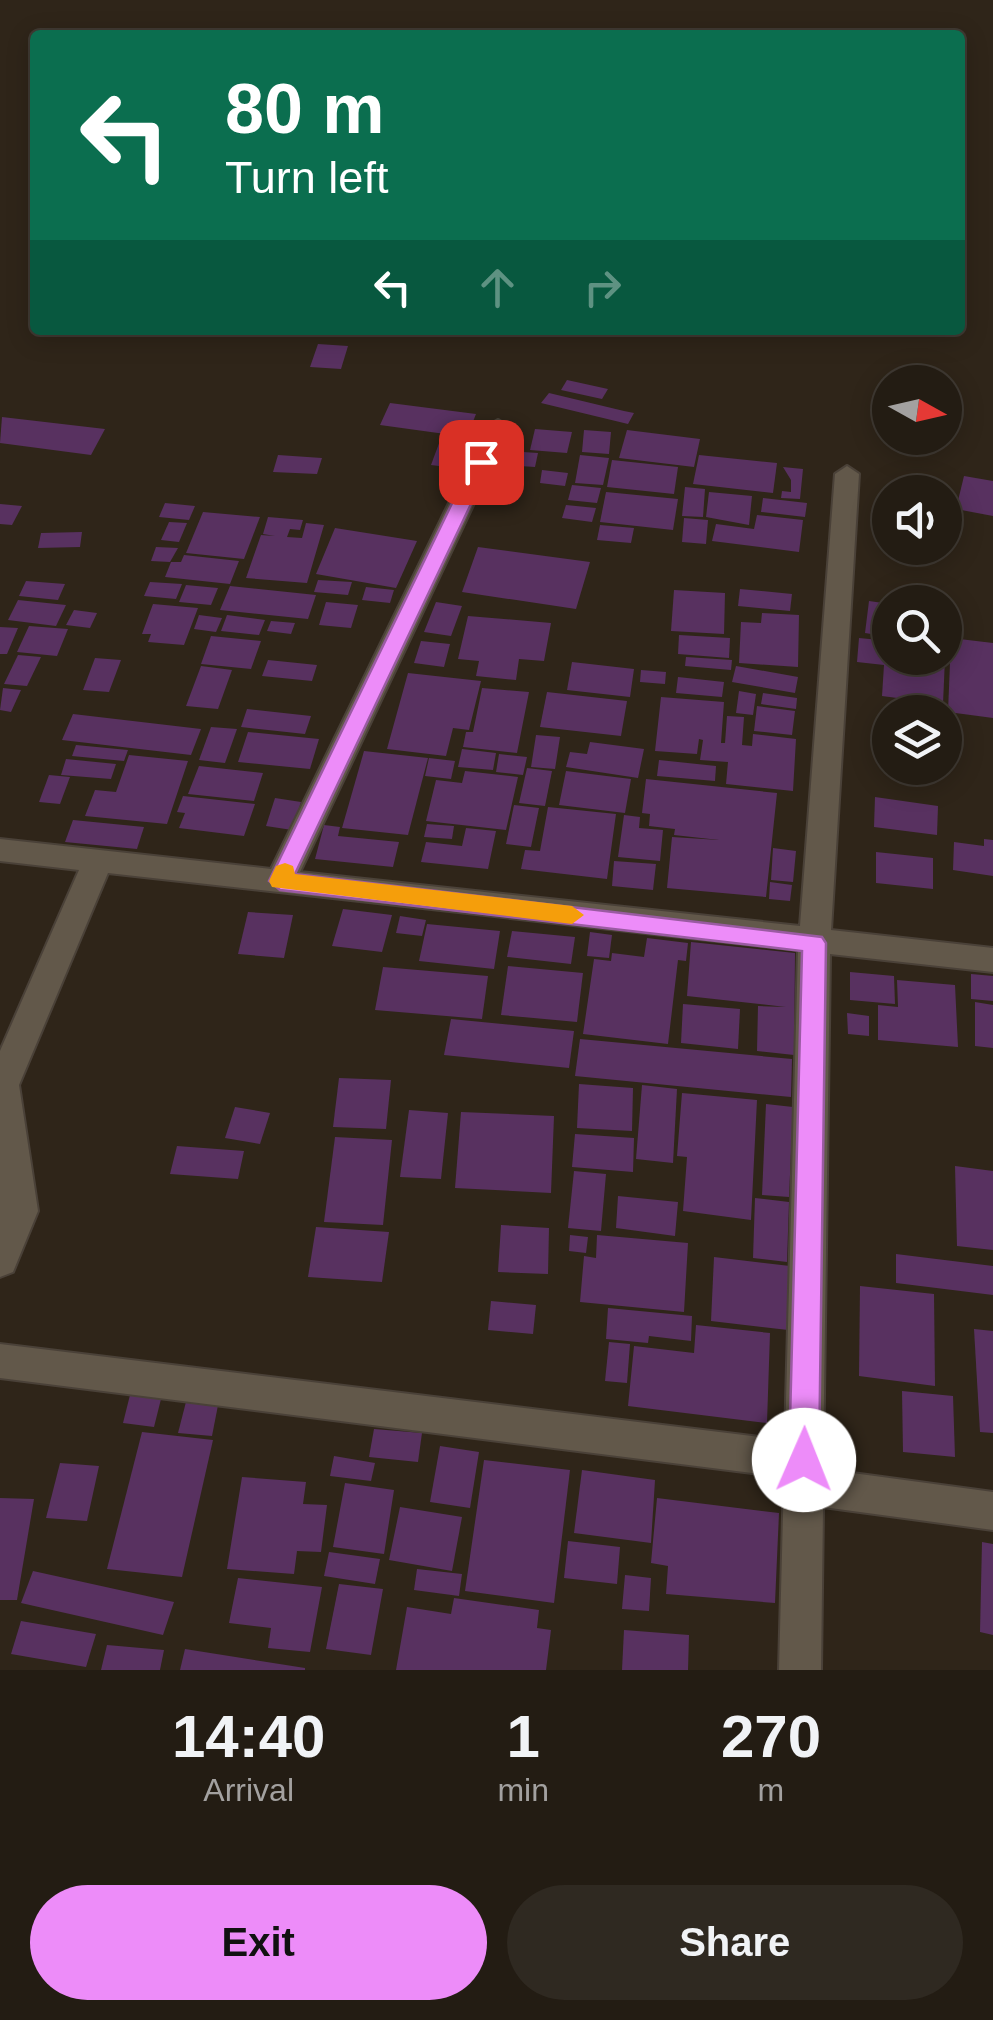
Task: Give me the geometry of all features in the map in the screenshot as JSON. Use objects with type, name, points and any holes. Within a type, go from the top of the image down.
[{"type":"street","points":[[280,881],[498,427]]},
{"type":"street","points":[[800,1670],[814,943],[848,474]]},
{"type":"street","points":[[0,850],[993,960]]},
{"type":"street","points":[[0,1262],[20,1211],[5,1142],[2,1085],[98,860]]},
{"type":"street","points":[[0,1361],[804,1473],[993,1511]]},
{"type":"building","points":[[318,344],[348,346],[341,369],[310,367]]},
{"type":"building","points":[[567,380],[608,389],[602,399],[561,390]]},
{"type":"building","points":[[549,393],[634,413],[628,424],[541,403]]},
{"type":"building","points":[[390,403],[476,414],[467,437],[380,425]]},
{"type":"building","points":[[2,417],[105,429],[91,455],[0,443]]},
{"type":"building","points":[[535,429],[572,432],[567,453],[530,450]]},
{"type":"building","points":[[584,430],[611,432],[609,454],[582,452]]},
{"type":"building","points":[[627,430],[700,439],[694,467],[619,458]]},
{"type":"building","points":[[441,438],[464,441],[455,468],[431,465]]},
{"type":"building","points":[[508,451],[538,453],[535,467],[505,465]]},
{"type":"building","points":[[278,455],[322,458],[317,474],[273,472]]},
{"type":"building","points":[[580,455],[609,458],[603,485],[575,483]]},
{"type":"building","points":[[699,455],[777,463],[773,493],[693,484]]},
{"type":"building","points":[[612,460],[678,467],[674,494],[607,487]]},
{"type":"building","points":[[783,467],[803,469],[800,499],[781,498],[782,491],[791,492],[791,480]]},
{"type":"building","points":[[542,470],[568,473],[565,486],[540,483]]},
{"type":"building","points":[[964,476],[993,481],[993,516],[962,510]]},
{"type":"building","points":[[572,485],[601,488],[597,503],[568,500]]},
{"type":"building","points":[[685,487],[705,489],[703,517],[682,516]]},
{"type":"building","points":[[606,492],[678,499],[673,530],[600,522]]},
{"type":"building","points":[[709,492],[752,496],[749,525],[706,517]]},
{"type":"building","points":[[763,498],[807,503],[805,517],[761,512]]},
{"type":"building","points":[[165,503],[195,506],[189,520],[159,517]]},
{"type":"building","points":[[0,504],[22,506],[12,525],[0,524]]},
{"type":"building","points":[[566,505],[596,508],[592,522],[562,518]]},
{"type":"building","points":[[203,512],[260,517],[244,559],[186,553]]},
{"type":"building","points":[[757,515],[803,520],[799,552],[712,541],[716,524],[754,529]]},
{"type":"building","points":[[268,517],[303,520],[300,530],[290,529],[287,537],[302,538],[306,523],[324,525],[307,583],[246,578],[261,535],[275,536],[263,534]]},
{"type":"building","points":[[684,518],[708,520],[706,544],[682,542]]},
{"type":"building","points":[[169,522],[187,523],[179,542],[161,540]]},
{"type":"building","points":[[600,525],[634,528],[631,543],[597,540]]},
{"type":"building","points":[[335,528],[417,541],[396,588],[316,574]]},
{"type":"building","points":[[82,532],[80,547],[38,548],[41,533]]},
{"type":"building","points":[[156,547],[178,548],[170,562],[151,561]]},
{"type":"building","points":[[478,547],[590,562],[576,609],[462,592]]},
{"type":"building","points":[[184,555],[239,561],[230,584],[165,577],[171,562],[181,562]]},
{"type":"building","points":[[318,580],[352,582],[348,595],[314,592]]},
{"type":"building","points":[[26,581],[65,584],[58,600],[19,596]]},
{"type":"building","points":[[150,582],[182,584],[176,599],[144,596]]},
{"type":"building","points":[[186,585],[218,588],[211,605],[179,602]]},
{"type":"building","points":[[230,586],[316,595],[308,619],[220,610]]},
{"type":"building","points":[[366,587],[394,590],[390,603],[362,600]]},
{"type":"building","points":[[740,589],[792,594],[790,611],[738,606]]},
{"type":"building","points":[[674,590],[725,593],[724,634],[671,631]]},
{"type":"building","points":[[18,600],[66,605],[56,626],[8,620]]},
{"type":"building","points":[[869,601],[872,601],[872,634],[865,633]]},
{"type":"building","points":[[326,602],[358,605],[351,628],[319,625]]},
{"type":"building","points":[[436,602],[462,606],[451,636],[424,632]]},
{"type":"building","points":[[153,604],[198,608],[184,645],[148,642],[151,634],[142,634]]},
{"type":"building","points":[[74,610],[97,613],[90,628],[66,625]]},
{"type":"building","points":[[762,613],[799,615],[798,667],[739,663],[741,622],[761,623]]},
{"type":"building","points":[[199,615],[222,618],[216,632],[194,629]]},
{"type":"building","points":[[227,615],[265,620],[259,635],[221,631]]},
{"type":"building","points":[[468,616],[551,623],[544,661],[519,659],[516,680],[476,676],[479,661],[458,659]]},
{"type":"building","points":[[271,621],[295,623],[291,634],[267,631]]},
{"type":"building","points":[[29,626],[68,629],[57,656],[17,652]]},
{"type":"building","points":[[0,627],[18,628],[7,654],[0,654]]},
{"type":"building","points":[[679,635],[730,638],[729,658],[678,654]]},
{"type":"building","points":[[211,636],[261,641],[251,669],[201,664]]},
{"type":"building","points":[[859,638],[872,639],[872,664],[857,662]]},
{"type":"building","points":[[962,639],[993,643],[993,718],[962,714],[962,695],[949,695],[950,675],[962,675]]},
{"type":"building","points":[[421,641],[450,644],[444,667],[414,663]]},
{"type":"building","points":[[18,655],[41,657],[27,686],[4,684]]},
{"type":"building","points":[[686,657],[732,660],[731,670],[685,666]]},
{"type":"building","points":[[95,658],[121,660],[109,692],[83,690]]},
{"type":"building","points":[[268,660],[317,665],[312,681],[262,676]]},
{"type":"building","points":[[572,662],[634,669],[630,697],[567,690]]},
{"type":"building","points":[[201,666],[232,670],[218,709],[186,706]]},
{"type":"building","points":[[736,666],[798,677],[795,693],[732,682]]},
{"type":"building","points":[[641,670],[666,672],[665,684],[640,682]]},
{"type":"building","points":[[408,673],[481,681],[469,730],[453,728],[446,756],[387,749]]},
{"type":"building","points":[[883,675],[944,675],[943,695],[882,695]]},
{"type":"building","points":[[678,677],[724,682],[722,697],[676,693]]},
{"type":"building","points":[[3,688],[21,690],[11,712],[0,710]]},
{"type":"building","points":[[482,688],[529,692],[517,753],[463,747],[466,732],[473,732]]},
{"type":"building","points":[[739,691],[756,694],[753,715],[736,713]]},
{"type":"building","points":[[547,692],[627,701],[621,736],[540,727]]},
{"type":"building","points":[[763,693],[797,698],[796,709],[761,704]]},
{"type":"building","points":[[661,697],[724,702],[721,743],[725,743],[727,716],[744,717],[742,745],[752,746],[753,734],[796,739],[793,791],[726,784],[728,762],[700,760],[703,740],[699,739],[697,754],[655,751]]},
{"type":"building","points":[[757,706],[795,711],[792,735],[754,731]]},
{"type":"building","points":[[247,709],[311,716],[305,734],[241,727]]},
{"type":"building","points":[[73,714],[201,729],[191,755],[62,740]]},
{"type":"building","points":[[211,727],[237,729],[225,763],[199,760]]},
{"type":"building","points":[[248,732],[319,739],[310,769],[238,762]]},
{"type":"building","points":[[536,735],[560,737],[555,769],[531,767]]},
{"type":"building","points":[[590,742],[644,749],[638,778],[566,767],[570,752],[587,754]]},
{"type":"building","points":[[76,745],[128,750],[124,761],[72,756]]},
{"type":"building","points":[[462,749],[496,753],[493,770],[458,767]]},
{"type":"building","points":[[364,751],[428,758],[408,835],[342,828]]},
{"type":"building","points":[[499,754],[527,757],[523,775],[496,772]]},
{"type":"building","points":[[129,755],[188,761],[167,824],[85,816],[95,790],[116,792]]},
{"type":"building","points":[[429,758],[455,761],[451,779],[425,776]]},
{"type":"building","points":[[66,759],[116,764],[111,779],[61,775]]},
{"type":"building","points":[[659,760],[716,766],[715,781],[657,776]]},
{"type":"building","points":[[199,766],[263,773],[254,801],[188,794]]},
{"type":"building","points":[[527,768],[552,771],[545,806],[519,803]]},
{"type":"building","points":[[465,771],[518,777],[506,830],[426,821],[436,780],[462,783]]},
{"type":"building","points":[[566,771],[631,779],[625,813],[559,805]]},
{"type":"building","points":[[49,775],[70,777],[60,804],[39,802]]},
{"type":"building","points":[[646,779],[777,793],[766,897],[667,888],[672,837],[719,840],[674,835],[675,829],[649,826],[650,814],[642,813]]},
{"type":"building","points":[[183,796],[255,804],[244,836],[179,828],[185,813],[177,812]]},
{"type":"building","points":[[875,797],[938,806],[937,835],[874,827]]},
{"type":"building","points":[[275,798],[301,802],[292,830],[266,826]]},
{"type":"building","points":[[514,805],[539,808],[531,847],[506,844]]},
{"type":"building","points":[[548,807],[616,814],[607,879],[521,869],[525,850],[540,851]]},
{"type":"building","points":[[624,815],[640,817],[639,828],[663,830],[660,861],[618,857]]},
{"type":"building","points":[[73,820],[144,827],[137,849],[65,842]]},
{"type":"building","points":[[427,824],[454,826],[452,839],[424,837]]},
{"type":"building","points":[[324,825],[340,827],[338,836],[399,842],[393,867],[315,859]]},
{"type":"building","points":[[466,828],[496,831],[488,869],[421,862],[426,842],[462,846]]},
{"type":"building","points":[[984,839],[993,840],[993,876],[953,870],[954,842],[984,846]]},
{"type":"building","points":[[773,848],[796,851],[793,882],[771,880]]},
{"type":"building","points":[[876,852],[933,858],[933,889],[876,883]]},
{"type":"building","points":[[614,861],[656,864],[653,890],[612,886]]},
{"type":"building","points":[[770,882],[792,885],[790,901],[769,899]]},
{"type":"building","points":[[343,909],[392,915],[382,952],[332,946]]},
{"type":"building","points":[[248,912],[293,915],[284,958],[238,954]]},
{"type":"building","points":[[400,916],[426,920],[422,936],[396,933]]},
{"type":"building","points":[[427,924],[500,931],[494,969],[419,961]]},
{"type":"building","points":[[512,931],[575,937],[571,964],[507,957]]},
{"type":"building","points":[[590,932],[612,935],[609,958],[587,956]]},
{"type":"building","points":[[647,938],[688,943],[686,961],[678,960],[668,1044],[583,1034],[594,959],[611,961],[612,953],[644,957]]},
{"type":"building","points":[[691,942],[795,953],[794,1055],[757,1051],[758,1006],[786,1007],[687,996]]},
{"type":"building","points":[[508,966],[583,973],[577,1022],[501,1015]]},
{"type":"building","points":[[383,967],[488,976],[482,1019],[375,1010]]},
{"type":"building","points":[[850,972],[894,976],[895,1004],[850,1000]]},
{"type":"building","points":[[971,974],[993,976],[993,1001],[971,999]]},
{"type":"building","points":[[897,980],[955,985],[958,1047],[878,1040],[878,1005],[898,1007]]},
{"type":"building","points":[[975,1002],[993,1005],[993,1048],[975,1046]]},
{"type":"building","points":[[683,1004],[740,1009],[738,1049],[681,1043]]},
{"type":"building","points":[[847,1013],[869,1016],[869,1036],[848,1034]]},
{"type":"building","points":[[451,1019],[574,1031],[569,1068],[444,1055]]},
{"type":"building","points":[[580,1039],[792,1059],[791,1097],[575,1076]]},
{"type":"building","points":[[339,1078],[391,1080],[386,1129],[333,1127]]},
{"type":"building","points":[[579,1084],[633,1088],[632,1131],[577,1128]]},
{"type":"building","points":[[642,1085],[677,1089],[673,1163],[636,1159]]},
{"type":"building","points":[[682,1093],[757,1100],[751,1220],[683,1211],[687,1157],[677,1156]]},
{"type":"building","points":[[766,1104],[793,1107],[789,1197],[762,1195]]},
{"type":"building","points":[[235,1107],[270,1113],[260,1144],[225,1138]]},
{"type":"building","points":[[409,1110],[448,1113],[441,1179],[400,1177]]},
{"type":"building","points":[[461,1112],[554,1116],[551,1193],[455,1188]]},
{"type":"building","points":[[575,1134],[634,1138],[633,1172],[572,1167]]},
{"type":"building","points":[[335,1137],[392,1140],[383,1225],[324,1222]]},
{"type":"building","points":[[177,1146],[244,1151],[238,1179],[170,1174]]},
{"type":"building","points":[[955,1166],[993,1171],[993,1250],[957,1246]]},
{"type":"building","points":[[574,1171],[606,1174],[601,1231],[568,1228]]},
{"type":"building","points":[[618,1196],[678,1202],[675,1236],[616,1228]]},
{"type":"building","points":[[755,1198],[789,1202],[787,1262],[753,1258]]},
{"type":"building","points":[[501,1225],[549,1228],[548,1274],[498,1272]]},
{"type":"building","points":[[316,1227],[389,1232],[382,1282],[308,1277]]},
{"type":"building","points":[[570,1235],[588,1237],[586,1253],[569,1251]]},
{"type":"building","points":[[597,1235],[688,1243],[684,1312],[580,1302],[584,1256],[596,1258]]},
{"type":"building","points":[[896,1254],[993,1266],[993,1295],[896,1283]]},
{"type":"building","points":[[714,1257],[790,1266],[788,1330],[711,1321]]},
{"type":"building","points":[[860,1286],[934,1294],[935,1386],[859,1376]]},
{"type":"building","points":[[491,1301],[536,1305],[533,1334],[488,1330]]},
{"type":"building","points":[[608,1308],[692,1316],[691,1341],[649,1336],[648,1343],[606,1339]]},
{"type":"building","points":[[696,1325],[770,1333],[767,1423],[628,1406],[634,1346],[694,1353]]},
{"type":"building","points":[[974,1329],[993,1331],[993,1433],[980,1432]]},
{"type":"building","points":[[609,1342],[630,1344],[627,1383],[605,1381]]},
{"type":"building","points":[[902,1391],[953,1396],[955,1457],[903,1452]]},
{"type":"building","points":[[130,1395],[161,1399],[154,1427],[123,1423]]},
{"type":"building","points":[[187,1398],[219,1400],[212,1436],[178,1433]]},
{"type":"building","points":[[374,1429],[422,1433],[418,1462],[369,1457]]},
{"type":"building","points":[[142,1432],[213,1440],[182,1577],[107,1569]]},
{"type":"building","points":[[440,1446],[479,1452],[470,1508],[430,1502]]},
{"type":"building","points":[[334,1456],[375,1463],[371,1481],[330,1476]]},
{"type":"building","points":[[484,1460],[570,1470],[554,1603],[465,1591]]},
{"type":"building","points":[[60,1463],[99,1466],[87,1521],[46,1518]]},
{"type":"building","points":[[582,1470],[655,1480],[651,1543],[574,1533]]},
{"type":"building","points":[[242,1477],[306,1482],[303,1504],[327,1505],[321,1552],[297,1551],[294,1574],[227,1569]]},
{"type":"building","points":[[345,1483],[394,1490],[384,1554],[333,1547]]},
{"type":"building","points":[[0,1498],[34,1499],[17,1600],[0,1600]]},
{"type":"building","points":[[657,1498],[779,1513],[775,1603],[666,1594],[668,1566],[651,1563]]},
{"type":"building","points":[[400,1507],[462,1517],[452,1571],[389,1560]]},
{"type":"building","points":[[568,1541],[620,1547],[617,1584],[564,1578]]},
{"type":"building","points":[[982,1542],[993,1544],[993,1635],[980,1632]]},
{"type":"building","points":[[329,1552],[380,1559],[375,1584],[324,1576]]},
{"type":"building","points":[[417,1569],[462,1574],[459,1596],[414,1590]]},
{"type":"building","points":[[33,1571],[174,1602],[163,1635],[21,1603]]},
{"type":"building","points":[[625,1575],[651,1578],[649,1611],[622,1609]]},
{"type":"building","points":[[238,1578],[322,1587],[310,1652],[268,1648],[271,1628],[229,1623]]},
{"type":"building","points":[[339,1584],[383,1589],[371,1655],[326,1649]]},
{"type":"building","points":[[454,1598],[539,1610],[537,1628],[551,1630],[546,1670],[396,1670],[407,1607],[451,1614]]},
{"type":"building","points":[[21,1621],[96,1634],[86,1667],[11,1654]]},
{"type":"building","points":[[624,1630],[689,1635],[688,1670],[622,1670]]},
{"type":"building","points":[[107,1645],[164,1650],[160,1670],[101,1670]]},
{"type":"building","points":[[185,1649],[305,1668],[305,1670],[180,1670]]},
{"type":"slow traffic","points":[[285,872],[280,881],[572,915]]},
{"type":"route","points":[[481,462],[280,881],[814,943],[804,1460]]}]
